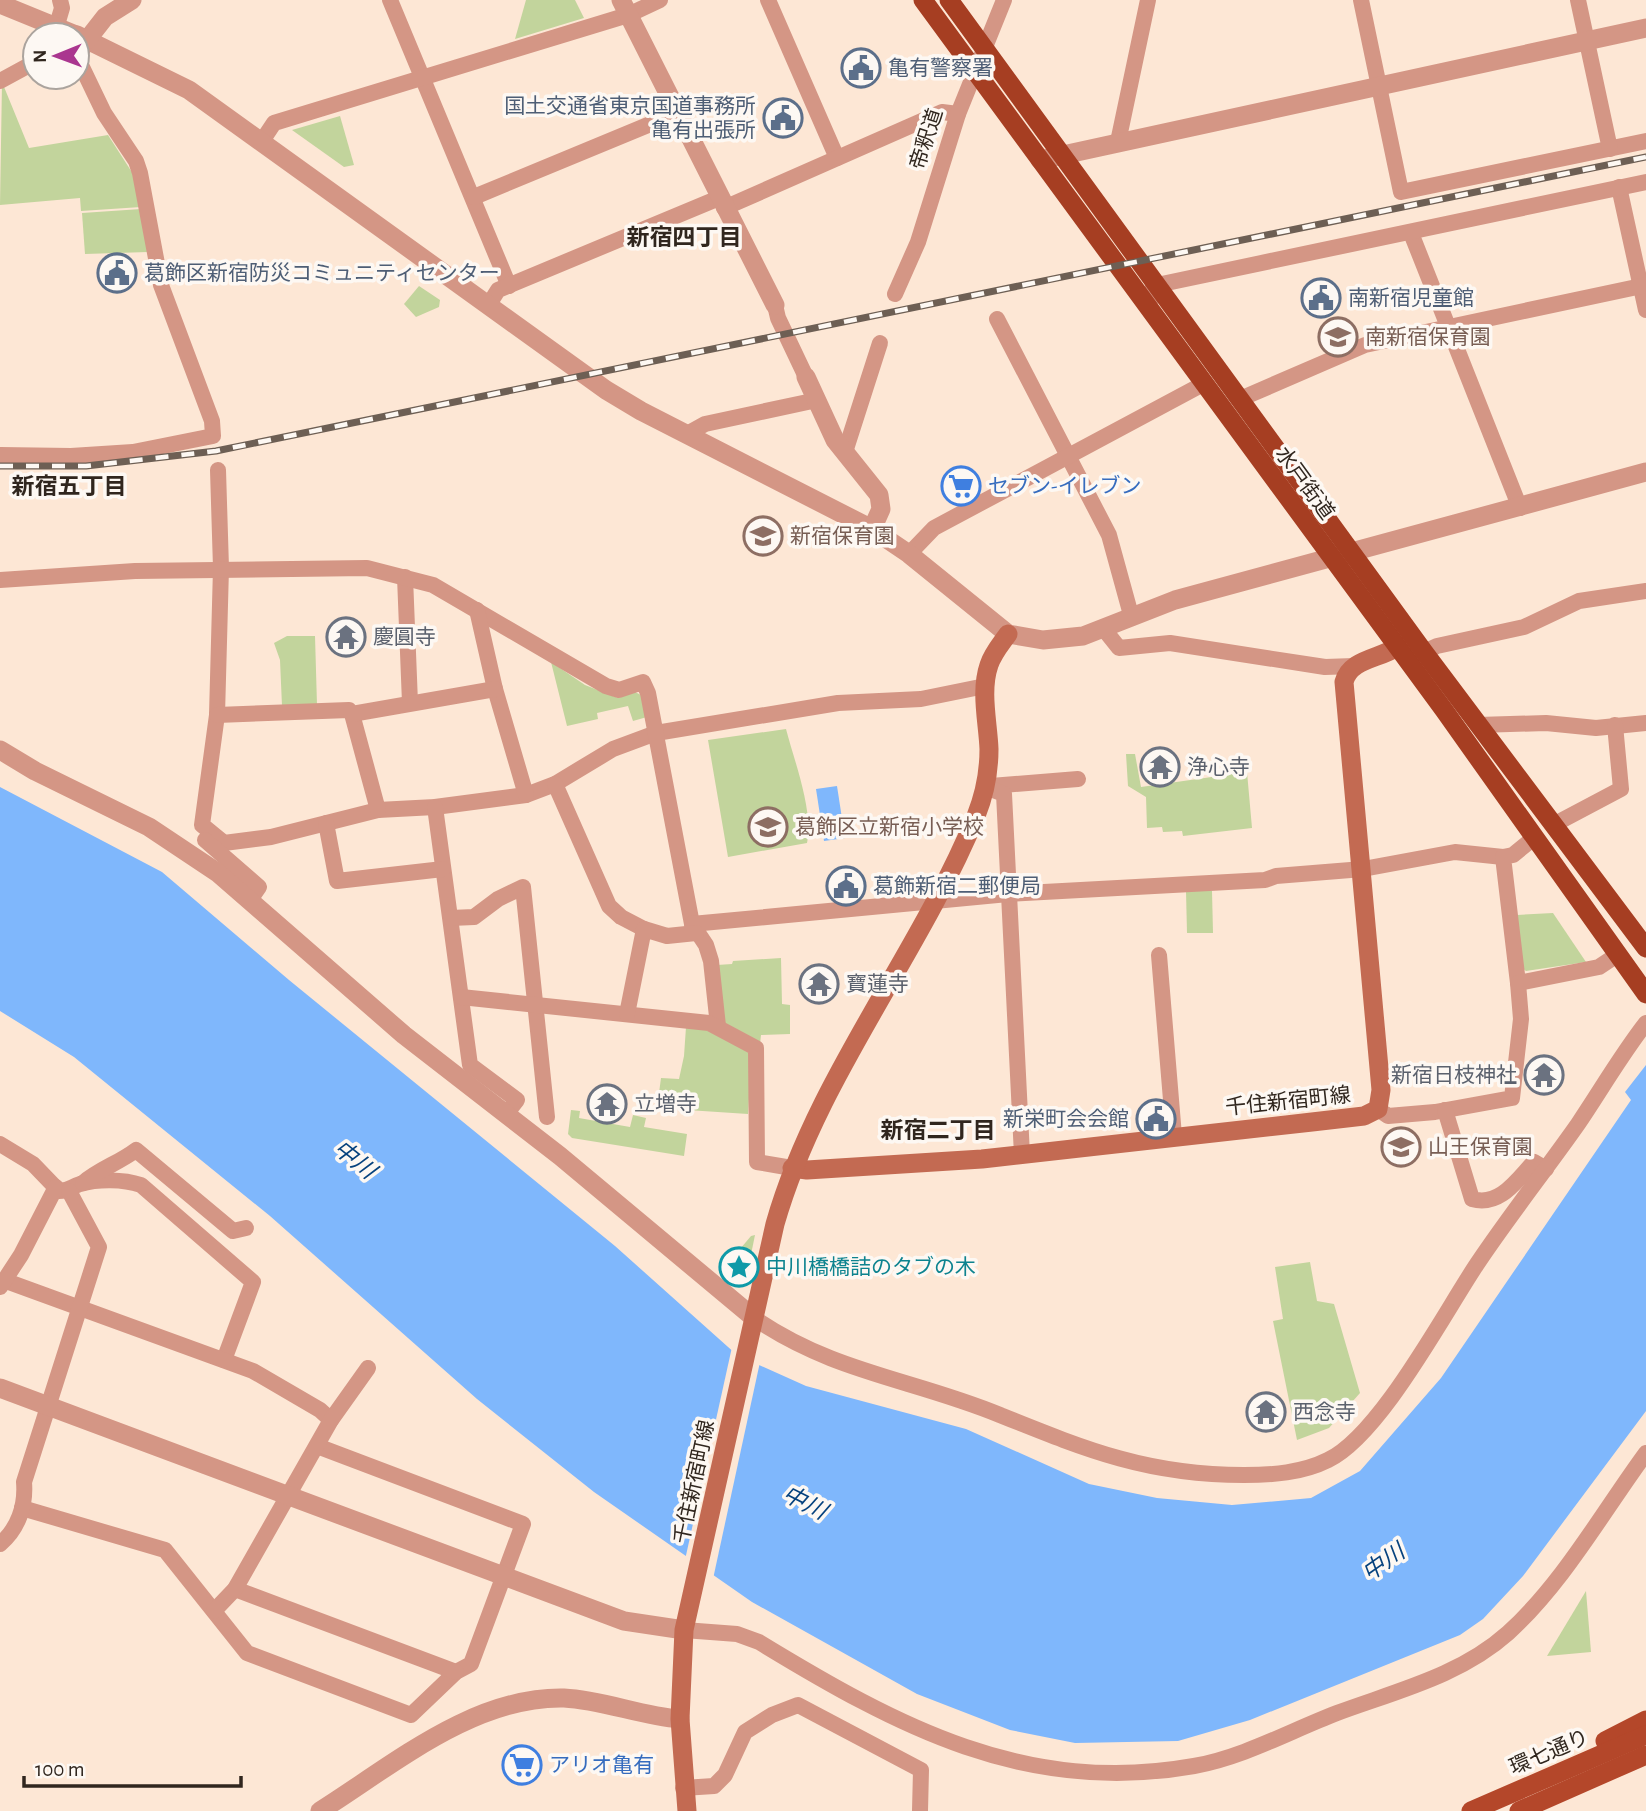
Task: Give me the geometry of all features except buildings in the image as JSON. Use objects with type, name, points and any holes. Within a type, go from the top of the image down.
[{"type":"highway","name":"水戸街道","points":[[923,0],[1205,383],[1646,994]]},
{"type":"highway","name":"水戸街道","points":[[949,0],[1424,652],[1646,947]]},
{"type":"main road","name":"千住新宿町線","points":[[687,1811],[680,1719],[684,1630],[775,1224],[792,1168],[819,1111],[934,901],[974,820],[985,787],[989,752],[985,686],[988,667],[1008,634]]},
{"type":"main road","points":[[1354,666],[1397,647]]},
{"type":"main road","name":"千住新宿町線","points":[[792,1168],[943,1163],[1364,1116],[1378,1109],[1381,1090],[1344,682],[1346,673],[1354,666]]},
{"type":"main road","points":[[1557,1784],[1608,1738],[1646,1720]]},
{"type":"main road","name":"環七通り","points":[[1519,1811],[1557,1784],[1646,1735]]},
{"type":"main road","name":"環七通り","points":[[1471,1811],[1646,1755]]},
{"type":"main road","points":[[1557,1784],[1599,1784],[1646,1768]]},
{"type":"street","points":[[57,21],[60,0]]},
{"type":"street","points":[[91,28],[132,0]]},
{"type":"street","points":[[390,0],[509,286]]},
{"type":"street","points":[[262,141],[274,123],[422,77],[625,7],[660,0]]},
{"type":"street","points":[[768,0],[837,158]]},
{"type":"street","name":"帝釈道","points":[[895,294],[918,242],[958,114],[1004,0]]},
{"type":"street","points":[[1118,142],[1148,0]]},
{"type":"street","points":[[1361,0],[1401,192],[1646,141]]},
{"type":"street","points":[[1578,0],[1610,149]]},
{"type":"street","points":[[0,4],[21,6],[41,21]]},
{"type":"street","points":[[625,7],[775,305],[778,318],[835,440],[879,495],[881,509],[873,529]]},
{"type":"street","points":[[1040,160],[1646,28]]},
{"type":"street","points":[[91,42],[189,90],[606,390],[873,529],[909,554],[1008,634],[1043,640],[1083,636],[1131,615],[1206,591],[1353,554],[1646,472]]},
{"type":"street","points":[[0,81],[21,70]]},
{"type":"street","points":[[0,455],[71,456],[133,452],[213,436],[212,421],[161,285],[145,189],[136,161],[104,113],[91,86]]},
{"type":"street","points":[[488,306],[498,290],[837,158],[942,112],[958,114]]},
{"type":"street","points":[[474,197],[677,113]]},
{"type":"street","points":[[1149,307],[1152,289],[1157,285],[1646,182]]},
{"type":"street","points":[[1619,187],[1643,286],[1646,310]]},
{"type":"street","points":[[1411,233],[1520,508]]},
{"type":"street","points":[[1240,399],[1365,345],[1643,286]]},
{"type":"street","points":[[997,318],[1109,535],[1131,615]]},
{"type":"street","points":[[845,452],[880,343]]},
{"type":"street","points":[[909,554],[934,528],[1205,383]]},
{"type":"street","points":[[687,434],[705,424],[817,400]]},
{"type":"street","points":[[218,470],[221,568],[217,715],[202,825],[224,843],[244,842],[378,810],[435,807],[526,795],[555,784],[613,749],[656,733],[838,703],[921,699],[985,686]]},
{"type":"street","points":[[0,580],[221,568],[347,566],[433,585],[606,686],[619,690],[643,682],[656,733],[694,929],[706,945],[711,961],[718,1026]]},
{"type":"street","points":[[405,577],[410,703]]},
{"type":"street","points":[[1424,652],[1437,646],[1524,627],[1579,601],[1646,590]]},
{"type":"street","points":[[477,610],[495,689],[526,795]]},
{"type":"street","points":[[1103,628],[1119,648],[1170,643],[1325,667],[1354,666]]},
{"type":"street","points":[[217,715],[344,710],[352,714],[495,689]]},
{"type":"street","points":[[352,714],[378,810]]},
{"type":"street","points":[[1478,725],[1546,723],[1597,728],[1646,723]]},
{"type":"street","points":[[1553,825],[1621,789],[1615,725]]},
{"type":"street","points":[[0,750],[35,771],[149,827],[218,873],[404,1035],[506,1114],[753,1324],[845,1366],[975,1404],[1079,1448],[1116,1460],[1194,1473],[1288,1472],[1330,1460],[1363,1433],[1477,1264],[1646,1023]]},
{"type":"street","points":[[0,760],[35,771]]},
{"type":"street","points":[[985,787],[1079,779]]},
{"type":"street","points":[[555,784],[609,906],[621,918],[667,936],[694,929],[1008,894],[1265,880],[1276,876],[1363,869],[1455,852],[1503,857],[1513,855],[1535,837]]},
{"type":"street","points":[[985,787],[1004,794],[1022,1155]]},
{"type":"street","points":[[435,807],[451,918],[449,927],[470,1065],[517,1100],[506,1114]]},
{"type":"street","points":[[326,823],[337,881],[443,869]]},
{"type":"street","points":[[210,832],[204,841],[258,887],[250,900]]},
{"type":"street","points":[[1378,1109],[1388,1116],[1445,1110],[1512,1098],[1521,1019],[1503,857]]},
{"type":"street","points":[[451,918],[474,917],[498,899],[523,887],[547,1117]]},
{"type":"street","points":[[627,1014],[644,929]]},
{"type":"street","points":[[1159,955],[1174,1136]]},
{"type":"street","points":[[1518,983],[1599,967],[1617,955]]},
{"type":"street","points":[[461,997],[718,1026],[756,1048],[757,1162],[792,1168]]},
{"type":"street","points":[[1445,1110],[1472,1199],[1484,1202],[1503,1194],[1534,1161],[1545,1169]]},
{"type":"street","points":[[0,1144],[69,1187],[99,1247],[24,1482],[22,1508],[12,1534],[0,1544]]},
{"type":"street","points":[[246,1228],[233,1231],[136,1150],[117,1164],[69,1187],[3,1284],[79,1308],[253,1371],[320,1410],[331,1420]]},
{"type":"street","points":[[69,1187],[129,1181],[141,1185],[253,1282],[224,1360]]},
{"type":"street","points":[[214,1611],[235,1589],[331,1420],[368,1368]]},
{"type":"street","points":[[0,1388],[624,1621],[737,1634],[759,1642],[903,1722],[967,1749],[1015,1763],[1097,1773],[1196,1766],[1237,1754],[1440,1677],[1489,1648],[1525,1617],[1646,1453]]},
{"type":"street","points":[[22,1508],[165,1550],[247,1653],[411,1716],[456,1672],[471,1664],[523,1524],[317,1446]]},
{"type":"street","points":[[235,1589],[456,1672]]},
{"type":"street","points":[[320,1811],[471,1717],[511,1703],[567,1698],[680,1719]]},
{"type":"street","points":[[684,1788],[713,1786],[725,1776],[745,1732],[772,1715],[798,1705],[921,1770],[920,1811]]},
{"type":"green space","points":[[526,0],[575,0],[584,18],[515,39]]},
{"type":"green space","points":[[2,82],[29,148],[108,135],[135,177],[141,207],[81,211],[80,198],[0,205]]},
{"type":"green space","points":[[340,116],[354,165],[344,167],[292,130]]},
{"type":"green space","points":[[141,209],[148,252],[85,254],[82,213]]},
{"type":"green space","points":[[419,286],[440,300],[439,307],[416,317],[404,304]]},
{"type":"green space","points":[[287,636],[315,636],[317,705],[282,706],[280,660],[274,643]]},
{"type":"green space","points":[[551,662],[585,685],[618,698],[635,692],[643,696],[647,717],[633,721],[628,706],[597,713],[598,719],[567,726]]},
{"type":"green space","points":[[786,729],[806,801],[807,843],[728,857],[708,740]]},
{"type":"green space","points":[[1126,754],[1135,754],[1141,787],[1247,772],[1252,828],[1183,836],[1182,831],[1163,832],[1162,827],[1147,828],[1146,797],[1128,786]]},
{"type":"green space","points":[[1186,891],[1212,891],[1213,933],[1187,933]]},
{"type":"green space","points":[[1553,913],[1586,962],[1526,971],[1522,968],[1517,915]]},
{"type":"green space","points":[[781,958],[782,1004],[790,1005],[790,1034],[761,1035],[760,1044],[722,1023],[717,965],[732,964],[733,961]]},
{"type":"green space","points":[[686,1027],[701,1027],[752,1054],[748,1114],[657,1108],[661,1078],[679,1079]]},
{"type":"green space","points":[[571,1110],[580,1111],[579,1118],[630,1127],[633,1115],[646,1118],[644,1127],[687,1134],[684,1156],[572,1138],[568,1134]]},
{"type":"green space","points":[[755,1235],[746,1279],[724,1272],[725,1267],[751,1236]]},
{"type":"green space","points":[[1310,1262],[1317,1301],[1334,1304],[1360,1393],[1329,1428],[1297,1440],[1273,1321],[1283,1319],[1275,1267]]},
{"type":"green space","points":[[1586,1591],[1591,1652],[1547,1656]]},
{"type":"water","points":[[837,786],[845,838],[824,841],[816,789]]},
{"type":"water","name":"中川","points":[[0,787],[162,872],[289,980],[615,1246],[737,1355],[806,1386],[966,1429],[1089,1484],[1157,1498],[1232,1505],[1311,1498],[1360,1471],[1441,1378],[1631,1100],[1625,1092],[1646,1065],[1646,1411],[1523,1576],[1483,1619],[1460,1635],[1250,1720],[1178,1741],[1075,1743],[1010,1730],[917,1694],[752,1602],[594,1492],[477,1399],[270,1216],[74,1057],[0,1011]]},
{"type":"pier","points":[[732,1347],[760,1362],[713,1579],[685,1560]]},
{"type":"railway","points":[[0,466],[86,466],[216,451],[1646,157]]},
{"type":"place","name":"亀有警察署","points":[[861,68]]},
{"type":"place","name":"国土交通省東京国道事務所 亀有出張所","points":[[783,118]]},
{"type":"place","name":"葛飾区新宿防災コミュニティセンター","points":[[117,273]]},
{"type":"place","name":"南新宿児童館","points":[[1321,298]]},
{"type":"place","name":"南新宿保育園","points":[[1338,337]]},
{"type":"place","name":"セブン-イレブン","points":[[961,486]]},
{"type":"place","name":"新宿保育園","points":[[763,536]]},
{"type":"place","name":"慶圓寺","points":[[346,637]]},
{"type":"place","name":"浄心寺","points":[[1160,767]]},
{"type":"place","name":"葛飾区立新宿小学校","points":[[768,827]]},
{"type":"place","name":"葛飾新宿二郵便局","points":[[846,886]]},
{"type":"place","name":"寶蓮寺","points":[[819,984]]},
{"type":"place","name":"新宿日枝神社","points":[[1544,1075]]},
{"type":"place","name":"立増寺","points":[[607,1104]]},
{"type":"place","name":"新栄町会会館","points":[[1156,1119]]},
{"type":"place","name":"山王保育園","points":[[1401,1147]]},
{"type":"place","name":"中川橋橋詰のタブの木","points":[[739,1267]]},
{"type":"place","name":"西念寺","points":[[1266,1412]]},
{"type":"place","name":"アリオ亀有","points":[[522,1765]]},
{"type":"district","name":"新宿四丁目","points":[[684,237]]},
{"type":"district","name":"新宿五丁目","points":[[69,486]]},
{"type":"district","name":"新宿二丁目","points":[[938,1130]]}]
